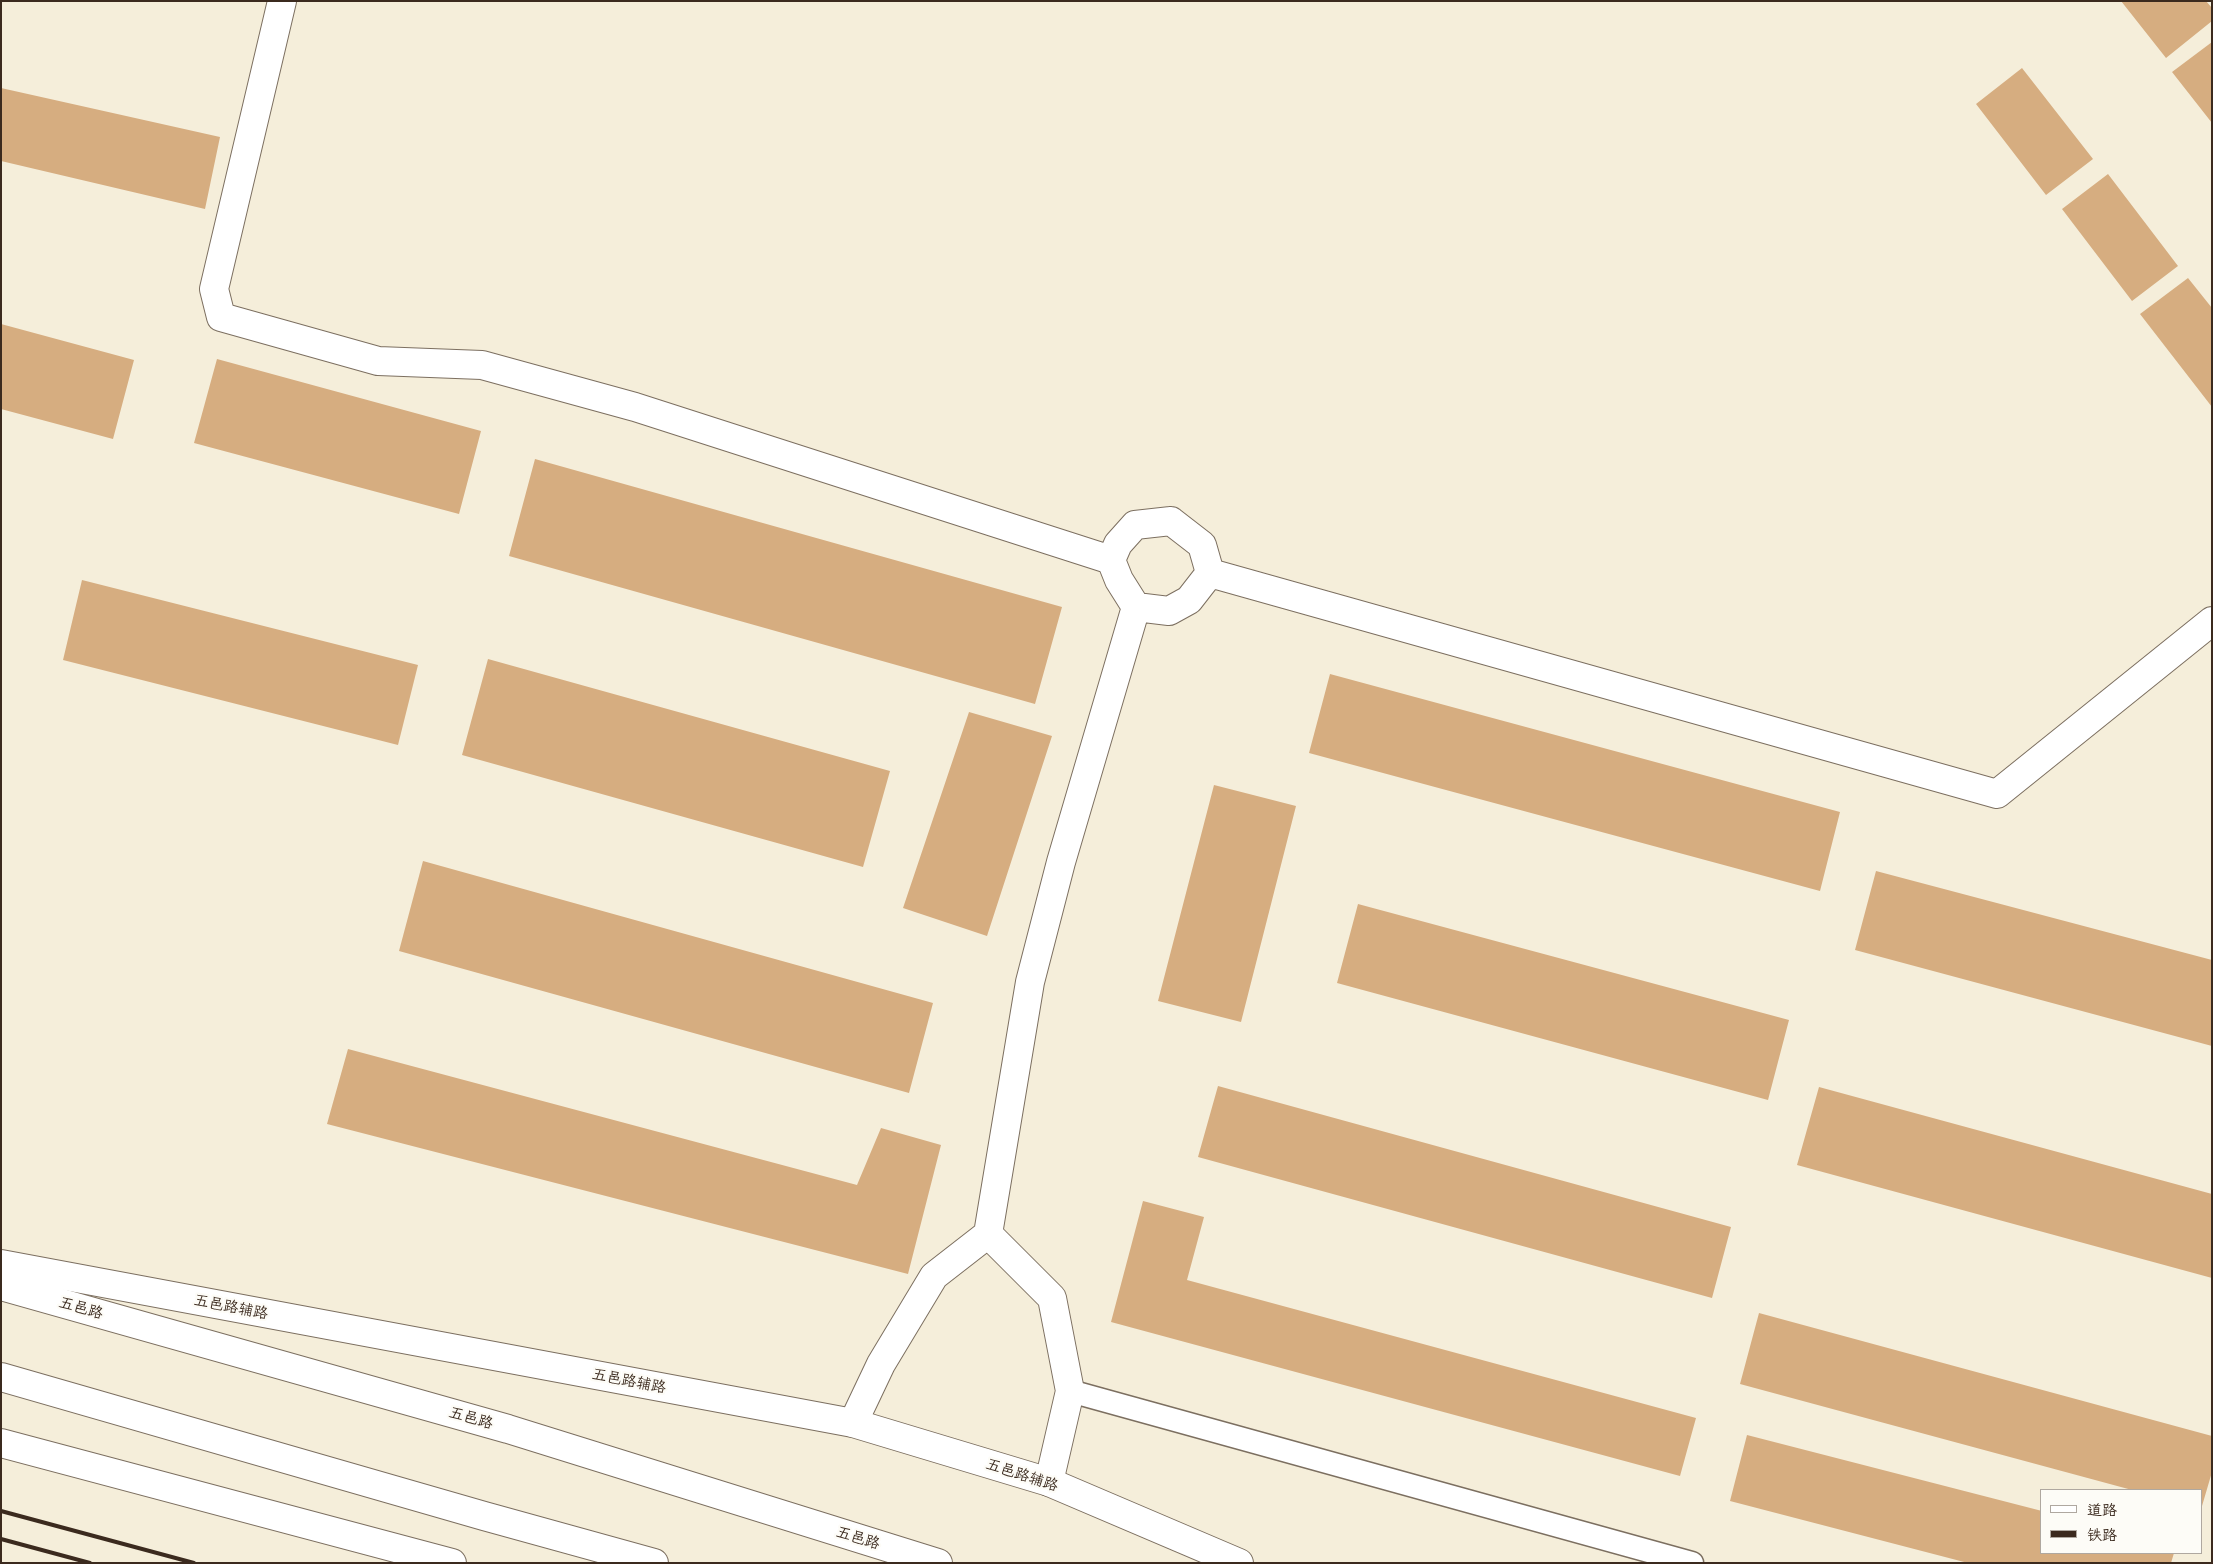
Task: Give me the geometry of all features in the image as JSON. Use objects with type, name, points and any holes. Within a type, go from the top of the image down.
[{"type":"main road","points":[[282,1],[214,289],[221,318],[378,361],[482,365],[635,407],[1111,560]]},
{"type":"main road","points":[[852,1423],[881,1364],[934,1276],[988,1234],[1030,982],[1061,862],[1136,607],[1119,580],[1111,560],[1118,544],[1135,525],[1170,521],[1202,545],[1210,573]]},
{"type":"main road","points":[[1136,607],[1169,611],[1188,600],[1210,573]]},
{"type":"main road","points":[[1210,573],[1997,794],[2212,621]]},
{"type":"main road","points":[[988,1234],[1052,1298],[1070,1391],[1048,1482]]},
{"type":"main road","name":"五邑路辅路","points":[[1,1264],[852,1423],[1048,1482],[1239,1563]]},
{"type":"main road","name":"五邑路","points":[[1,1286],[508,1429],[938,1563]]},
{"type":"main road","points":[[1,1377],[654,1563]]},
{"type":"main road","points":[[1,1443],[452,1563]]},
{"type":"lane","points":[[1070,1391],[1692,1563]]},
{"type":"building","points":[[2121,1],[2206,1],[2212,8],[2212,21],[2166,58]]},
{"type":"building","points":[[2212,42],[2212,123],[2172,72]]},
{"type":"building","points":[[2022,68],[2093,159],[2046,195],[1976,104]]},
{"type":"building","points":[[1,88],[220,137],[205,209],[1,161]]},
{"type":"building","points":[[2108,174],[2178,266],[2132,301],[2062,209]]},
{"type":"building","points":[[2188,278],[2212,308],[2212,407],[2140,314]]},
{"type":"building","points":[[1,324],[134,360],[113,439],[1,409]]},
{"type":"building","points":[[217,359],[481,431],[459,514],[194,443]]},
{"type":"building","points":[[535,459],[1062,607],[1035,704],[509,556]]},
{"type":"building","points":[[82,580],[418,665],[398,745],[63,660]]},
{"type":"building","points":[[488,659],[890,771],[863,867],[462,755]]},
{"type":"building","points":[[1330,674],[1840,812],[1820,891],[1309,753]]},
{"type":"building","points":[[969,712],[1052,736],[987,936],[903,908]]},
{"type":"building","points":[[1214,785],[1296,806],[1241,1022],[1158,1001]]},
{"type":"building","points":[[423,861],[933,1003],[909,1093],[399,951]]},
{"type":"building","points":[[1876,871],[2212,960],[2212,1046],[1855,950]]},
{"type":"building","points":[[1358,904],[1789,1020],[1768,1100],[1337,983]]},
{"type":"building","points":[[348,1049],[857,1185],[881,1128],[941,1145],[908,1274],[327,1124]]},
{"type":"building","points":[[1218,1086],[1731,1227],[1712,1298],[1198,1157]]},
{"type":"building","points":[[1819,1087],[2212,1194],[2212,1278],[1797,1165]]},
{"type":"building","points":[[1143,1201],[1204,1217],[1187,1280],[1696,1418],[1680,1476],[1111,1322]]},
{"type":"building","points":[[1759,1313],[2212,1436],[2212,1472],[2203,1503],[2203,1489],[2128,1489],[1740,1384]]},
{"type":"building","points":[[1747,1435],[2040,1510],[2040,1554],[2174,1554],[2171,1563],[1968,1563],[1730,1501]]},
{"type":"railway","points":[[1,1511],[194,1563]]},
{"type":"railway","points":[[1,1539],[90,1563]]}]
